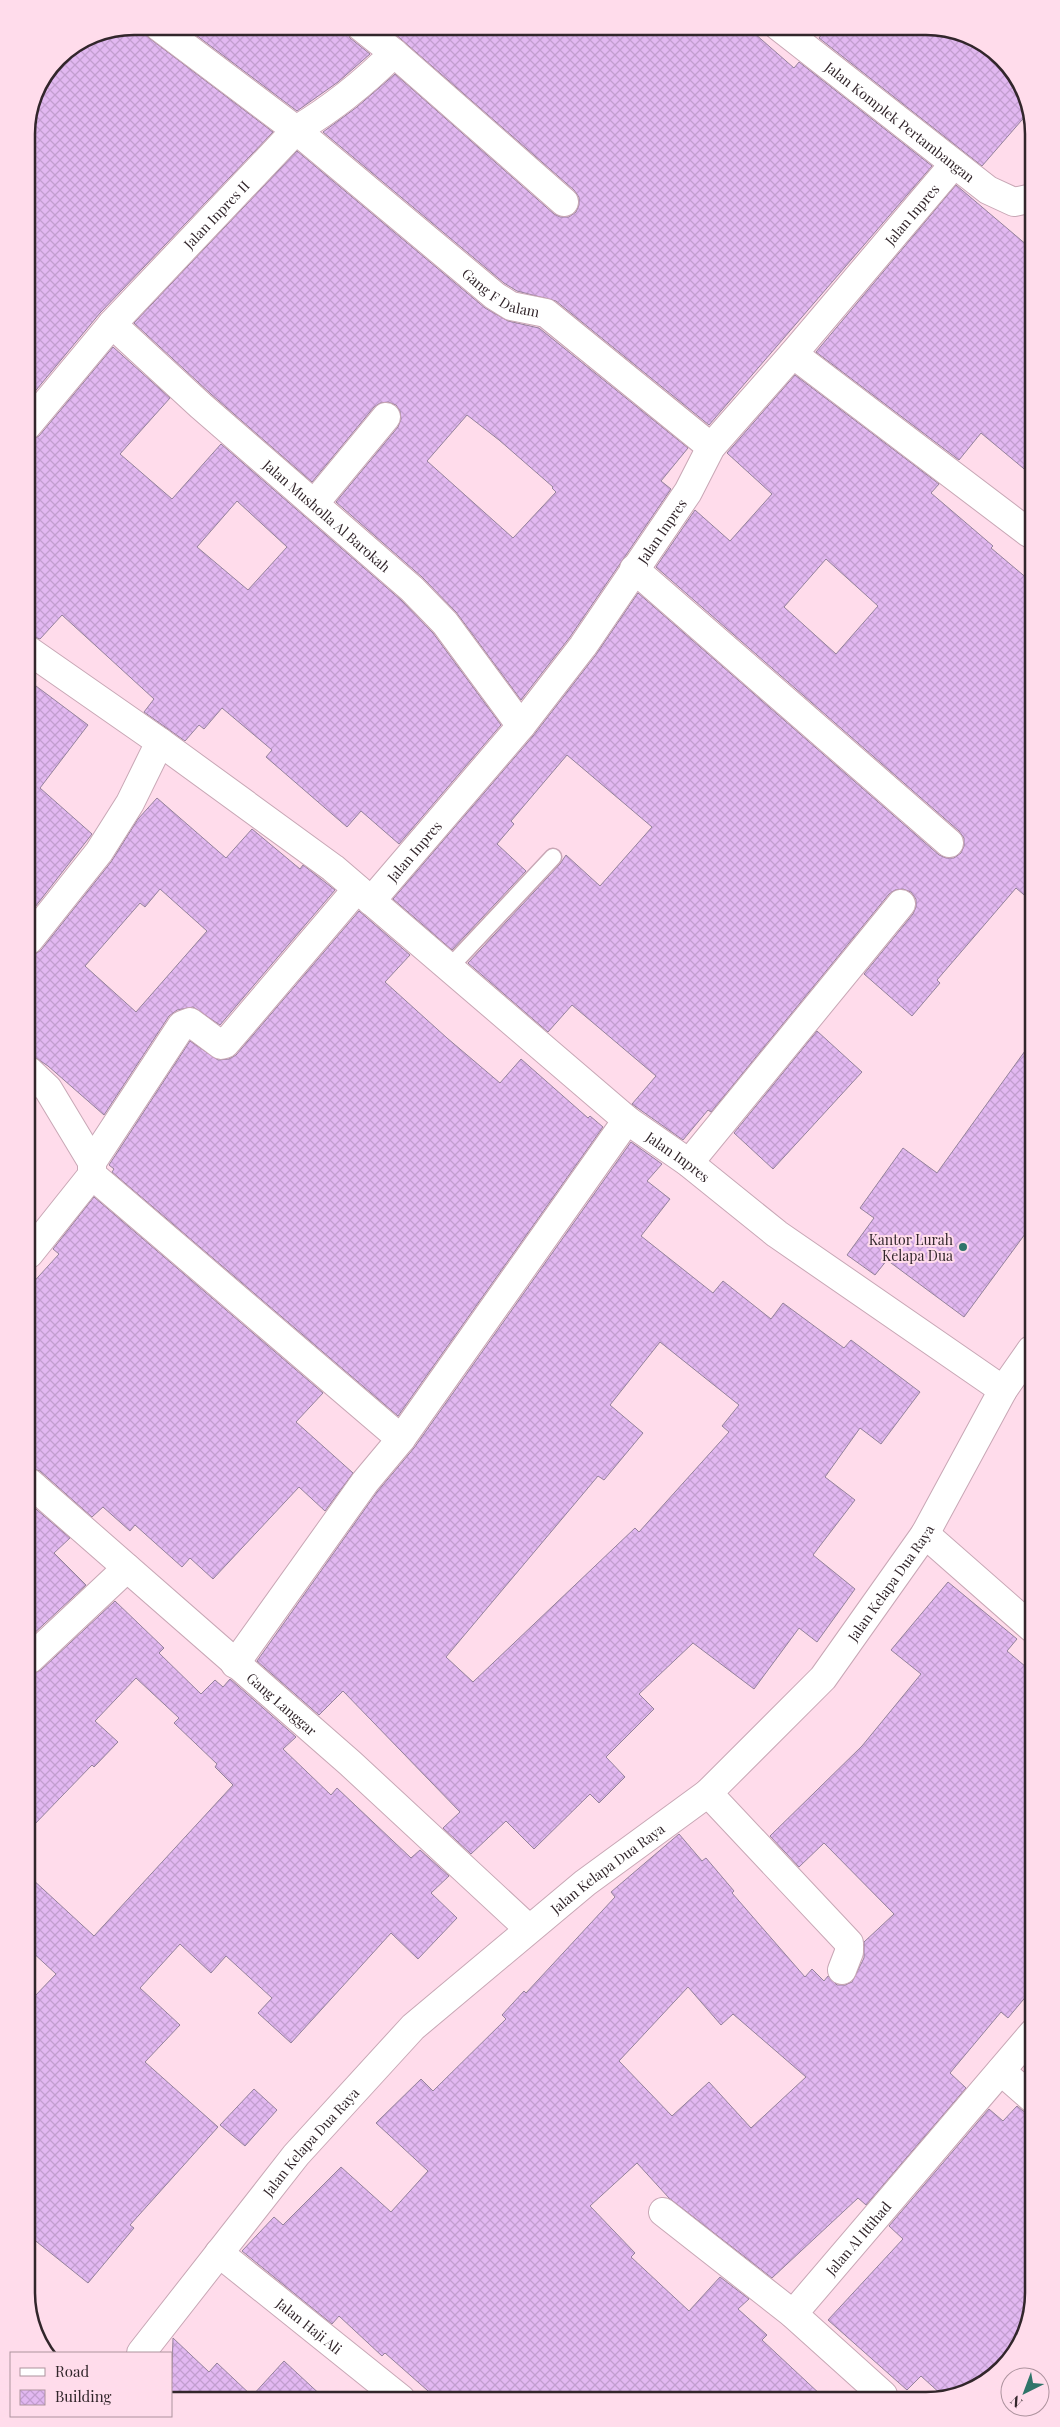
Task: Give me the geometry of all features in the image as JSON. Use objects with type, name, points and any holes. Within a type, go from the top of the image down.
[{"type":"street","name":"Gang F Dalam","points":[[170,35],[296,130],[495,296],[511,306],[546,313],[710,447]]},
{"type":"street","points":[[371,35],[564,202]]},
{"type":"street","name":"Jalan Komplek Pertambangan","points":[[789,35],[988,190],[1014,202],[1025,200]]},
{"type":"street","name":"Jalan Inpres II","points":[[35,416],[112,324],[296,130],[333,107],[394,53]]},
{"type":"street","name":"Jalan Inpres","points":[[364,895],[521,726],[583,646],[688,492],[710,447],[794,354],[954,164]]},
{"type":"street","name":"Jalan Musholla Al Barokah","points":[[112,324],[412,589],[445,623],[521,726]]},
{"type":"street","points":[[794,354],[1025,530]]},
{"type":"street","points":[[314,504],[386,417]]},
{"type":"street","points":[[634,569],[949,843]]},
{"type":"street","name":"Jalan Inpres","points":[[35,655],[160,742],[332,868],[627,1120],[689,1164],[778,1234],[1003,1390]]},
{"type":"street","points":[[35,931],[99,852],[130,803],[160,742]]},
{"type":"street","points":[[35,1246],[92,1168],[182,1025],[190,1022],[221,1045],[225,1044],[364,895]]},
{"type":"street","points":[[689,1164],[901,904]]},
{"type":"street","points":[[35,1077],[48,1089],[92,1168],[402,1439]]},
{"type":"street","points":[[235,1664],[360,1490],[402,1439],[627,1120]]},
{"type":"street","name":"Jalan Kelapa Dua Raya","points":[[142,2352],[296,2155],[413,2027],[585,1883],[708,1793],[823,1678],[926,1534],[1003,1390],[1025,1359]]},
{"type":"street","name":"Gang Langgar","points":[[35,1487],[350,1763],[530,1929]]},
{"type":"street","points":[[926,1534],[1025,1622]]},
{"type":"street","points":[[35,1654],[127,1568]]},
{"type":"street","points":[[708,1793],[849,1943],[849,1952],[842,1970]]},
{"type":"street","name":"Jalan Al Ittihad","points":[[793,2314],[1025,2042]]},
{"type":"street","points":[[1001,2070],[1025,2092]]},
{"type":"street","points":[[663,2212],[793,2314],[879,2392]]},
{"type":"street","name":"Jalan Haji Ali","points":[[219,2253],[392,2392]]},
{"type":"lane","points":[[449,968],[553,857]]},
{"type":"building","points":[[148,35],[273,132],[100,313],[35,391],[35,128],[38,108],[45,90],[55,74],[84,48],[108,38]]},
{"type":"building","points":[[196,35],[349,35],[370,54],[338,82],[297,111]]},
{"type":"building","points":[[396,35],[756,35],[794,68],[799,62],[932,166],[709,425],[556,301],[517,291],[504,283],[323,132],[357,107],[395,74],[554,214],[560,217],[569,217],[576,212],[579,205],[579,197],[574,190]]},
{"type":"building","points":[[821,35],[932,35],[958,40],[986,55],[1005,74],[1015,90],[1024,118],[982,166],[819,38]]},
{"type":"building","points":[[297,151],[485,308],[508,321],[539,328],[688,448],[661,481],[671,489],[570,637],[521,700],[456,612],[422,577],[336,502],[398,427],[401,419],[400,411],[396,405],[388,402],[380,403],[374,407],[312,482],[211,394],[134,323]],"holes":[[[467,415],[553,487],[556,492],[513,538],[427,461]]]},
{"type":"building","points":[[956,185],[1025,243],[1025,470],[981,433],[959,460],[816,352]]},
{"type":"building","points":[[113,347],[170,398],[120,454],[172,499],[221,444],[401,600],[433,633],[501,725],[399,844],[361,811],[347,827],[266,757],[272,750],[222,708],[204,729],[199,725],[185,741],[144,712],[154,699],[62,615],[40,639],[35,637],[35,438],[39,436]],"holes":[[[237,501],[287,547],[248,590],[197,547]]]},
{"type":"building","points":[[795,375],[939,484],[931,493],[993,546],[991,548],[1025,577],[1025,896],[1016,888],[937,980],[940,983],[912,1016],[864,974],[913,914],[916,907],[916,899],[911,892],[903,889],[895,890],[889,894],[711,1112],[708,1110],[683,1140],[632,1104],[656,1076],[572,1005],[548,1032],[468,963],[560,864],[566,855],[600,886],[652,827],[567,755],[511,821],[514,824],[497,844],[526,871],[452,950],[393,899],[533,736],[595,656],[638,593],[939,855],[946,858],[954,858],[961,853],[964,846],[964,838],[959,831],[656,567],[695,510],[730,541],[772,494],[727,453]],"holes":[[[826,559],[878,606],[836,654],[784,607]]]},
{"type":"building","points":[[35,685],[88,725],[40,788],[92,834],[35,907]]},
{"type":"building","points":[[157,798],[226,858],[252,829],[300,869],[303,865],[335,890],[220,1025],[193,1007],[177,1010],[169,1016],[104,1115],[48,1066],[35,1057],[35,954],[41,950],[111,862],[138,819]],"holes":[[[160,889],[207,931],[136,1012],[85,966],[140,903],[145,907]]]},
{"type":"building","points":[[359,911],[410,955],[385,982],[447,1038],[500,1083],[521,1059],[588,1118],[590,1116],[603,1127],[398,1416],[112,1172],[114,1169],[109,1165],[190,1041],[218,1060],[229,1059],[236,1055]]},
{"type":"building","points":[[817,1031],[862,1072],[773,1169],[734,1133]]},
{"type":"building","points":[[1025,1051],[1025,1234],[964,1317],[887,1260],[875,1275],[847,1255],[874,1218],[860,1208],[903,1148],[937,1173]]},
{"type":"building","points":[[631,1142],[662,1164],[647,1181],[670,1199],[641,1236],[713,1293],[723,1281],[771,1319],[783,1303],[844,1348],[851,1340],[920,1392],[881,1444],[860,1428],[825,1477],[855,1500],[813,1555],[855,1589],[817,1642],[799,1628],[754,1689],[693,1643],[639,1694],[654,1709],[606,1757],[625,1777],[599,1803],[590,1794],[534,1849],[506,1821],[471,1854],[443,1828],[460,1812],[343,1691],[319,1715],[257,1661],[377,1492],[414,1448]],"holes":[[[660,1342],[739,1405],[722,1426],[729,1432],[639,1532],[635,1528],[473,1682],[446,1657],[598,1476],[604,1480],[643,1433],[610,1405]]]},
{"type":"building","points":[[94,1197],[323,1393],[296,1422],[353,1473],[325,1511],[299,1487],[213,1579],[190,1558],[182,1567],[135,1525],[130,1531],[103,1507],[92,1517],[40,1471],[35,1470],[35,1280],[59,1254],[53,1249]]},
{"type":"building","points":[[35,1508],[70,1538],[54,1553],[86,1585],[35,1632]]},
{"type":"building","points":[[948,1582],[1017,1639],[1007,1651],[1025,1666],[1025,1998],[1008,2018],[1001,2012],[950,2073],[966,2088],[866,2205],[858,2198],[772,2278],[669,2198],[637,2163],[590,2206],[635,2253],[631,2257],[689,2311],[720,2277],[749,2299],[738,2309],[767,2335],[762,2340],[818,2392],[429,2392],[385,2353],[382,2356],[339,2316],[332,2324],[242,2251],[274,2217],[283,2225],[341,2167],[391,2212],[428,2171],[376,2123],[421,2079],[433,2091],[506,2019],[502,2015],[524,1991],[526,1993],[615,1897],[611,1892],[679,1834],[702,1861],[706,1858],[734,1891],[732,1893],[805,1977],[812,1969],[824,1981],[828,1976],[837,1985],[845,1985],[852,1982],[864,1958],[864,1942],[894,1914],[824,1843],[799,1867],[770,1836],[862,1746],[921,1674],[891,1650]],"holes":[[[688,1987],[721,2025],[733,2014],[806,2077],[751,2128],[709,2082],[672,2116],[619,2061]]]},
{"type":"building","points":[[115,1601],[164,1648],[159,1653],[201,1694],[215,1680],[223,1687],[230,1679],[296,1737],[283,1749],[331,1795],[337,1788],[411,1858],[420,1850],[449,1876],[431,1893],[457,1918],[418,1959],[391,1933],[291,2043],[258,2013],[272,1998],[226,1956],[211,1973],[180,1944],[140,1988],[180,2025],[145,2062],[218,2127],[130,2225],[134,2228],[88,2283],[35,2240],[35,1996],[56,1974],[35,1955],[35,1882],[94,1936],[233,1785],[215,1767],[217,1764],[174,1723],[179,1718],[136,1678],[95,1721],[118,1742],[94,1767],[92,1765],[35,1824],[35,1672],[41,1670]]},
{"type":"building","points":[[254,2089],[277,2110],[245,2146],[220,2125]]},
{"type":"building","points":[[1017,2106],[1025,2112],[1025,2293],[1022,2319],[1015,2337],[996,2363],[970,2382],[958,2387],[938,2391],[921,2376],[907,2390],[828,2320],[903,2239],[889,2226],[989,2109],[1003,2121]]},
{"type":"building","points":[[173,2338],[209,2372],[217,2363],[248,2392],[172,2392]]},
{"type":"building","points":[[284,2361],[317,2392],[256,2392]]},
{"type":"place","name":"Kantor Lurah Kelapa Dua","points":[[963,1247]]}]
